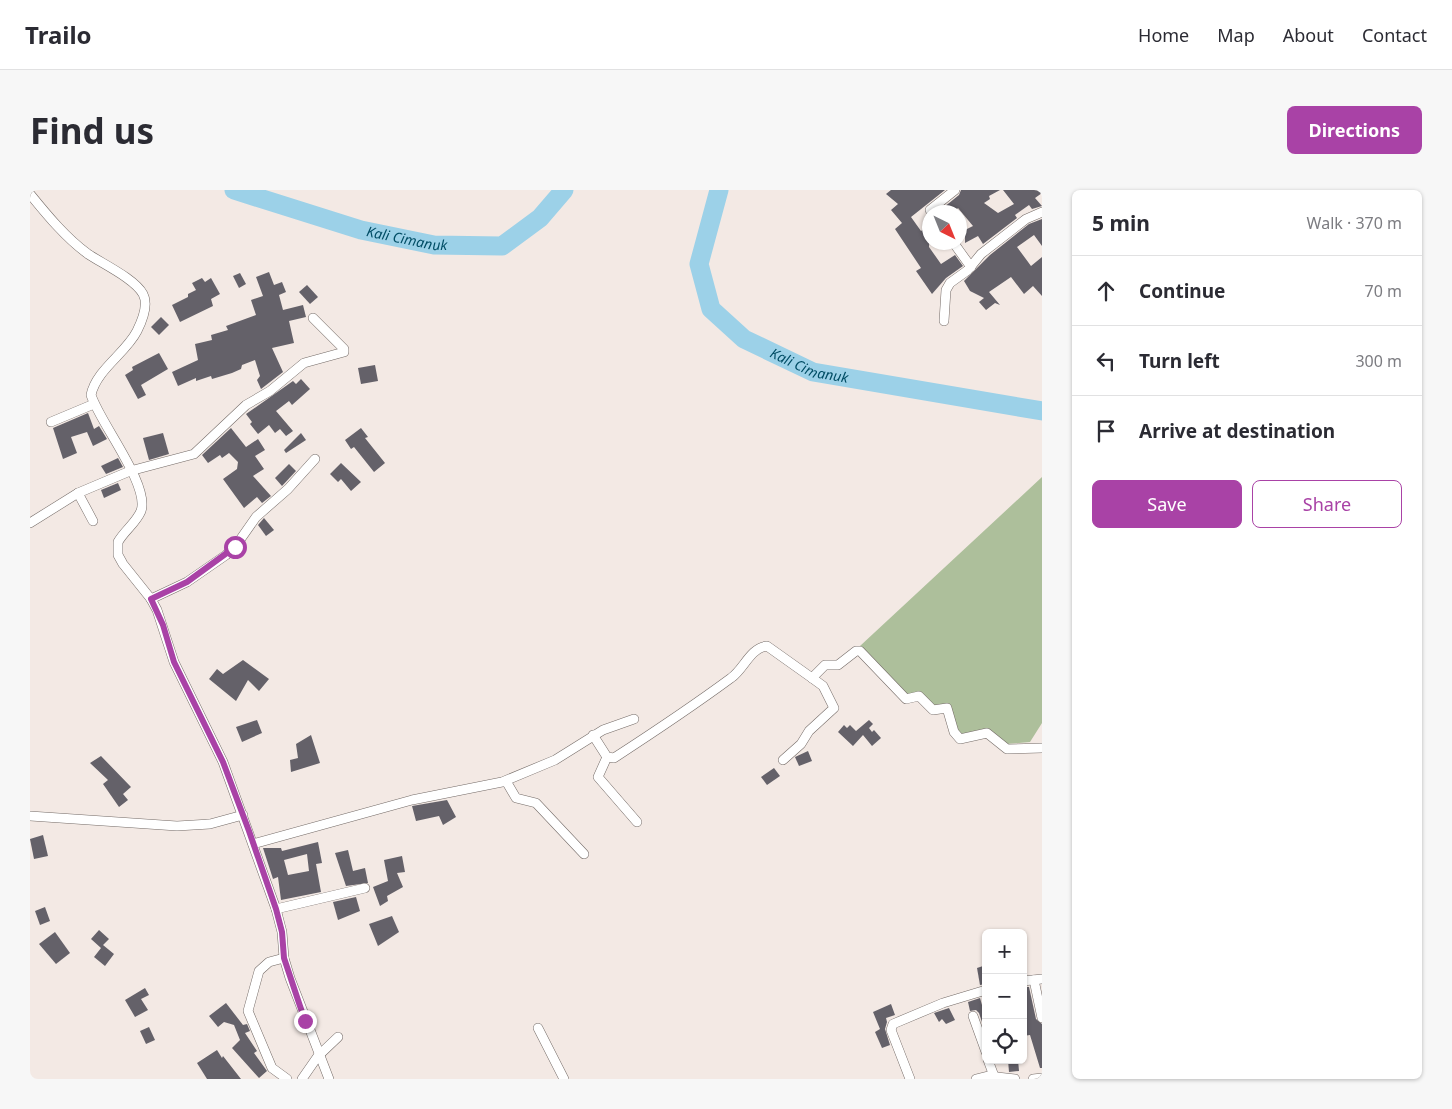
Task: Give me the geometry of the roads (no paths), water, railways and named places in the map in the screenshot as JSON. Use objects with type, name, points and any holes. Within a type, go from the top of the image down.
[{"type":"street","points":[[936,205],[954,190]]},
{"type":"street","points":[[30,194],[47,215],[87,253],[128,280],[143,293],[145,298],[143,316],[137,332],[92,390],[91,395],[141,495],[141,510],[137,519],[122,535],[117,549],[123,564],[151,599],[163,625],[174,662],[223,762],[276,909],[282,932],[284,958],[318,1056],[329,1079]]},
{"type":"street","points":[[944,321],[948,286],[970,267],[981,254],[1015,228],[1042,212]]},
{"type":"street","points":[[958,250],[970,267]]},
{"type":"street","points":[[30,523],[78,494],[130,470],[194,454],[246,405],[270,391],[304,363],[344,352],[344,349],[314,318]]},
{"type":"street","points":[[51,422],[94,404]]},
{"type":"street","points":[[151,599],[187,582],[226,555],[235,547],[256,517],[288,490],[315,459]]},
{"type":"street","points":[[78,494],[93,521]]},
{"type":"street","points":[[607,757],[614,758],[672,721],[733,676],[753,653],[765,646],[823,686],[834,708],[809,731],[801,744],[783,760]]},
{"type":"street","points":[[812,678],[825,665],[839,664],[858,650],[863,652],[906,700],[919,696],[933,710],[947,708],[954,732],[960,739],[987,733],[1007,748],[1042,748]]},
{"type":"street","points":[[253,844],[412,800],[506,781],[555,760],[574,749],[593,734],[634,719]]},
{"type":"street","points":[[593,734],[607,757]]},
{"type":"street","points":[[607,757],[598,777],[637,822]]},
{"type":"street","points":[[506,781],[516,798],[536,803],[584,854]]},
{"type":"street","points":[[30,816],[177,826],[210,824],[243,815]]},
{"type":"street","points":[[276,909],[365,888]]},
{"type":"street","points":[[284,958],[269,962],[260,971],[248,1011],[272,1068],[288,1079]]},
{"type":"street","points":[[1038,979],[1042,1018]]},
{"type":"street","points":[[910,1079],[891,1030],[893,1024],[942,1003],[982,991]]},
{"type":"street","points":[[973,1016],[982,1041]]},
{"type":"street","points":[[538,1028],[564,1079]]},
{"type":"street","points":[[302,1079],[318,1056],[338,1037]]},
{"type":"street","points":[[990,1064],[994,1076]]},
{"type":"street","points":[[976,1079],[994,1076],[1015,1079]]},
{"type":"street","points":[[1033,1079],[1042,1078]]},
{"type":"waterway","name":"Kali Cimanuk","points":[[234,190],[361,230],[434,245],[502,246],[540,218],[564,190]]},
{"type":"waterway","name":"Kali Cimanuk","points":[[719,190],[699,264],[711,309],[744,339],[813,372],[1042,411]]}]
